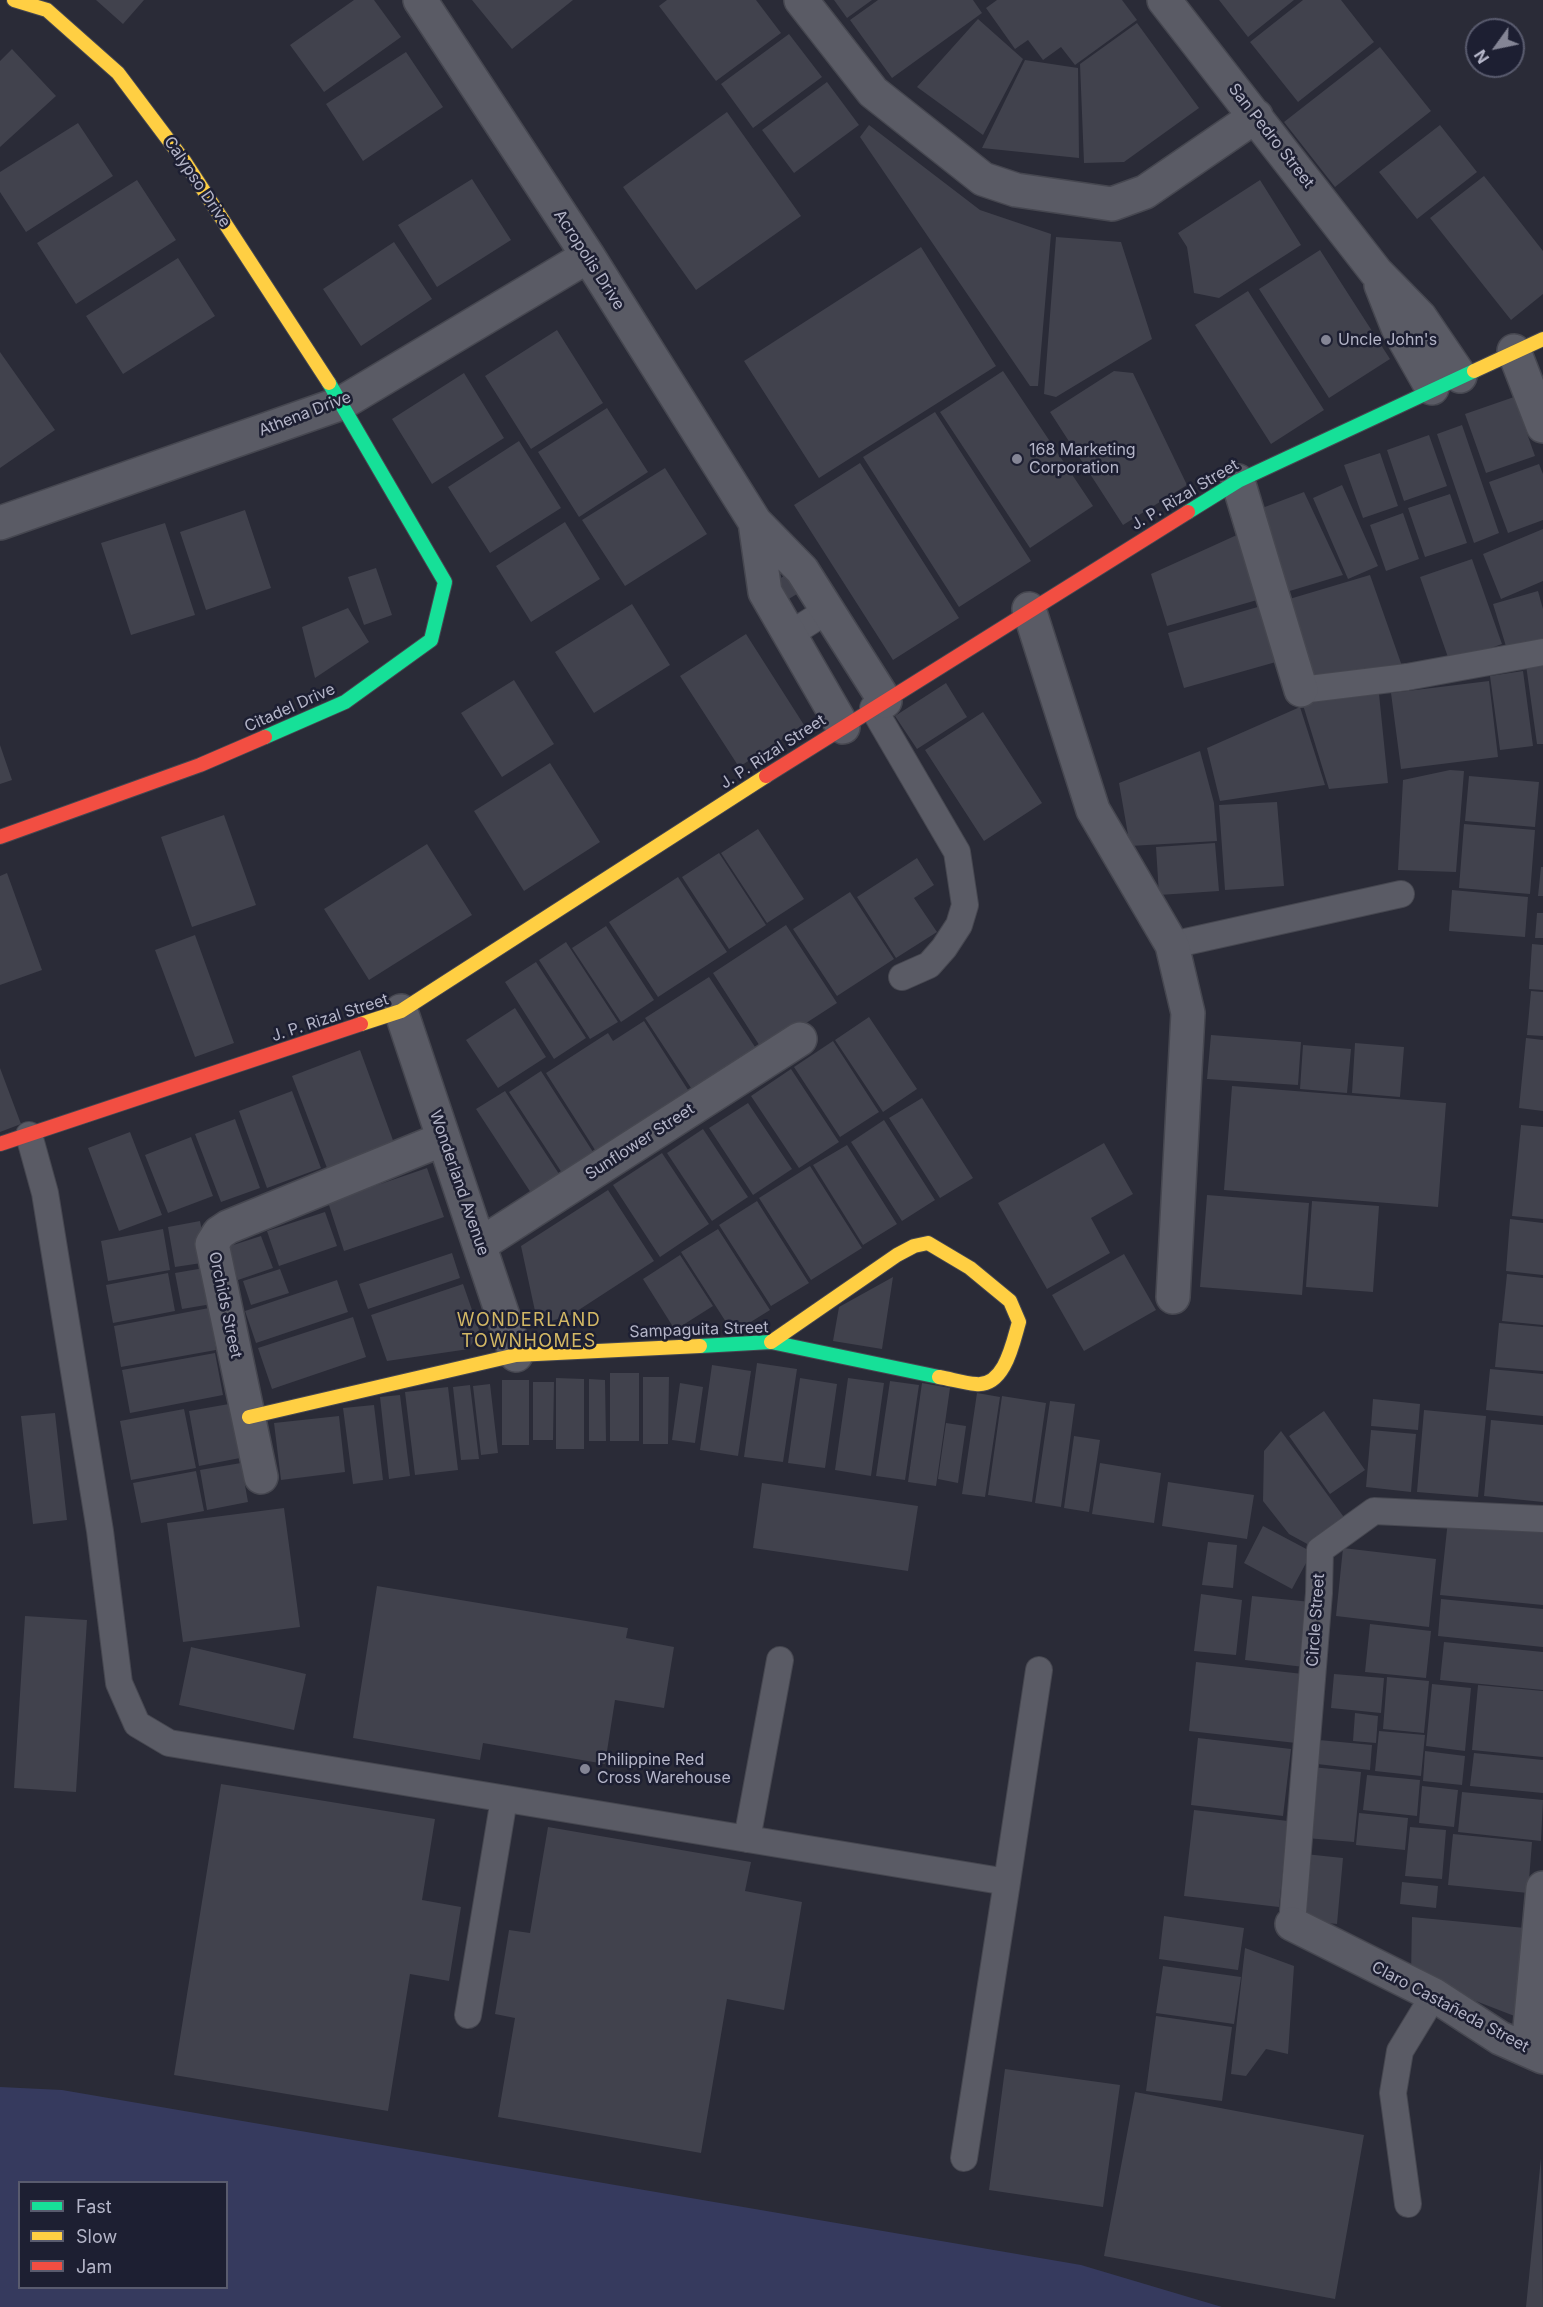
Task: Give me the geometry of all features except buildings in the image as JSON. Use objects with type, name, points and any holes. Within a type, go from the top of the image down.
[{"type":"street","name":"Calypso Drive","points":[[14,0],[48,10],[118,73],[185,162],[342,403]]},
{"type":"street","name":"Acropolis Drive","points":[[420,0],[588,256],[755,522],[802,570],[828,610],[879,704]]},
{"type":"street","points":[[801,0],[873,92],[983,179],[1016,190],[1112,204],[1145,192],[1256,116]]},
{"type":"street","name":"San Pedro Street","points":[[1164,0],[1376,272],[1398,328],[1446,382]]},
{"type":"street","name":"Athena Drive","points":[[0,523],[342,403],[588,256]]},
{"type":"street","points":[[1529,345],[1543,426]]},
{"type":"street","name":"J. P. Rizal Street","points":[[0,1144],[401,1011],[1029,609],[1238,481],[1529,345]]},
{"type":"street","name":"Citadel Drive","points":[[0,837],[200,765],[345,702],[431,640],[445,582],[342,403]]},
{"type":"street","points":[[1238,481],[1301,690]]},
{"type":"street","name":"Acropolis Drive","points":[[755,522],[765,592],[843,727]]},
{"type":"street","points":[[1029,609],[1093,810],[1172,945],[1188,1013],[1173,1297]]},
{"type":"street","name":"Wonderland Avenue","points":[[401,1011],[443,1139],[481,1244],[516,1355]]},
{"type":"street","name":"Sunflower Street","points":[[481,1244],[800,1039]]},
{"type":"street","name":"Orchids Street","points":[[261,1477],[212,1244],[219,1233],[443,1139]]},
{"type":"street","name":"Sampaguita Street","points":[[249,1417],[516,1355],[771,1342],[979,1385],[993,1380],[1004,1369],[1019,1322],[1010,1301],[970,1268],[928,1243],[914,1246],[897,1255],[771,1342]]},
{"type":"street","points":[[1536,2053],[1543,1888]]},
{"type":"street","name":"Claro Castañeda Street","points":[[1292,1924],[1434,1995],[1500,2038],[1536,2053]]},
{"type":"lane","points":[[789,635],[828,610]]},
{"type":"lane","points":[[1301,690],[1407,677],[1543,652]]},
{"type":"lane","points":[[879,704],[957,852],[965,905],[959,925],[944,948],[929,965],[902,977]]},
{"type":"lane","points":[[1172,945],[1401,894]]},
{"type":"lane","points":[[29,1134],[45,1193],[100,1531],[119,1683],[137,1724],[169,1743],[1007,1882]]},
{"type":"lane","name":"Circle Street","points":[[1292,1924],[1319,1593],[1320,1550],[1374,1511],[1543,1519]]},
{"type":"lane","points":[[747,1839],[780,1660]]},
{"type":"lane","points":[[964,2158],[1039,1670]]},
{"type":"lane","points":[[468,2015],[504,1799]]},
{"type":"lane","points":[[1408,2204],[1392,2093],[1400,2051],[1434,1995]]},
{"type":"water","points":[[0,2087],[62,2090],[1081,2265],[1222,2307],[0,2307]]},
{"type":"traffic: fast","points":[[1188,512],[1238,481],[1474,371]]},
{"type":"traffic: fast","points":[[265,737],[345,702],[431,640],[445,582],[329,383]]},
{"type":"traffic: fast","points":[[700,1346],[771,1342],[939,1377]]},
{"type":"traffic: slow","points":[[14,0],[47,10],[118,73],[185,162],[329,383]]},
{"type":"traffic: slow","points":[[1474,371],[1543,339]]},
{"type":"traffic: slow","points":[[361,1024],[401,1011],[766,776]]},
{"type":"traffic: slow","points":[[771,1342],[897,1255],[914,1246],[928,1243],[970,1268],[1010,1301],[1019,1322],[1006,1362],[994,1378],[986,1383],[976,1384],[939,1377]]},
{"type":"traffic: slow","points":[[249,1417],[516,1355],[700,1346]]},
{"type":"traffic: jam","points":[[766,776],[1188,512]]},
{"type":"traffic: jam","points":[[0,837],[200,765],[265,737]]},
{"type":"traffic: jam","points":[[0,1144],[361,1024]]},
{"type":"place","name":"Uncle John's","points":[[1326,340]]},
{"type":"place","name":"168 Marketing Corporation","points":[[1017,459]]},
{"type":"place","name":"Philippine Red Cross Warehouse","points":[[585,1769]]},
{"type":"district","name":"WONDERLAND TOWNHOMES","points":[[529,1331]]}]
